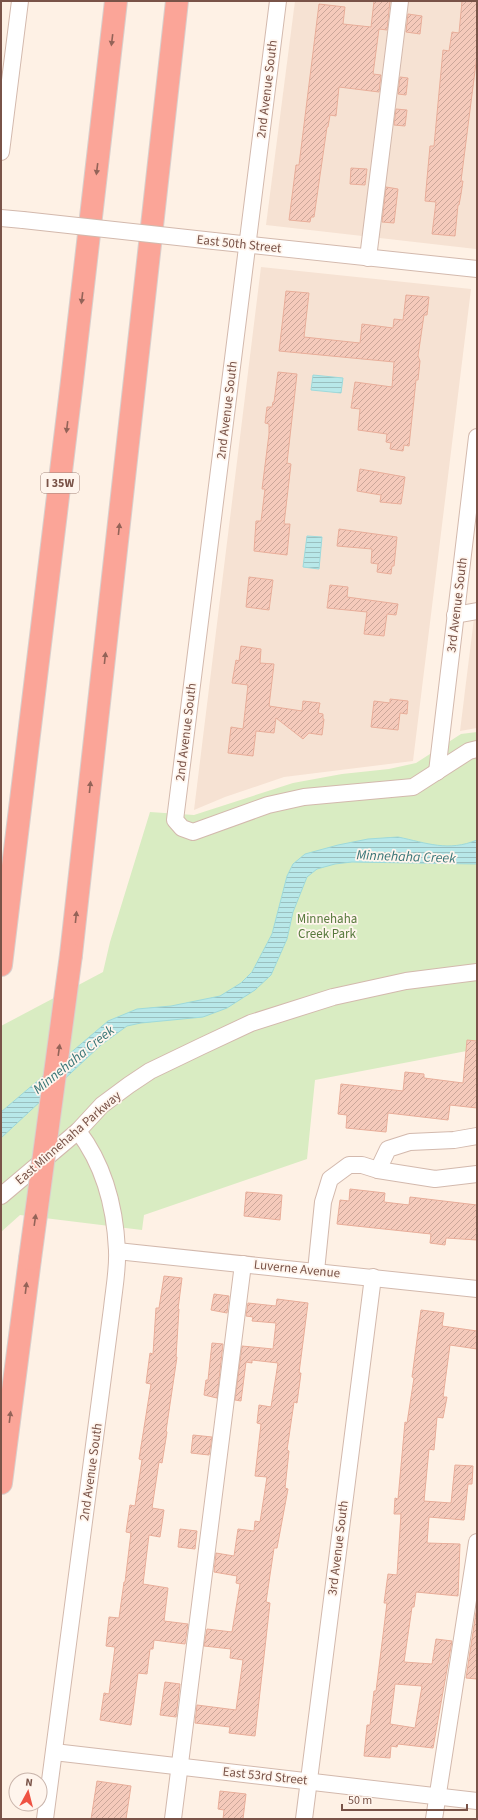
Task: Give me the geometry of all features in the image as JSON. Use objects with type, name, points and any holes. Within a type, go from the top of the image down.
[{"type":"highway","name":"I 35W","points":[[1,965],[73,373],[116,1]]},
{"type":"highway","points":[[1,1483],[71,955],[177,1]]},
{"type":"street","points":[[1,152],[20,1]]},
{"type":"street","name":"2nd Avenue South","points":[[278,1],[175,820],[182,828],[193,832],[268,805],[304,797],[413,787],[437,772]]},
{"type":"street","points":[[368,258],[400,1]]},
{"type":"street","name":"East 50th Street","points":[[1,218],[477,269]]},
{"type":"street","name":"3rd Avenue South","points":[[437,772],[477,437]]},
{"type":"street","points":[[455,615],[477,611]]},
{"type":"street","points":[[437,772],[469,751],[477,749]]},
{"type":"street","name":"East Minnehaha Parkway","points":[[1,1196],[78,1131],[102,1105],[150,1072],[251,1023],[333,997],[406,981],[477,972]]},
{"type":"street","name":"2nd Avenue South","points":[[45,1819],[112,1308],[117,1251],[112,1205],[105,1183],[95,1158],[78,1131]]},
{"type":"street","points":[[378,1170],[388,1149],[410,1142],[454,1140],[477,1136]]},
{"type":"street","points":[[316,1271],[323,1202],[330,1179],[349,1165],[362,1165],[378,1170],[435,1179],[477,1174]]},
{"type":"street","name":"Luverne Avenue","points":[[117,1251],[477,1289]]},
{"type":"street","points":[[173,1819],[243,1264]]},
{"type":"street","name":"3rd Avenue South","points":[[304,1819],[373,1277]]},
{"type":"street","points":[[434,1819],[477,1542]]},
{"type":"street","name":"East 53rd Street","points":[[54,1752],[477,1801]]},
{"type":"shaded area","points":[[295,1],[477,1],[476,249],[266,225]]},
{"type":"shaded area","points":[[261,267],[471,289],[413,761],[284,777],[225,797],[194,810]]},
{"type":"shaded area","points":[[477,594],[477,728],[460,731]]},
{"type":"green space","name":"Minnehaha Creek Park","points":[[477,732],[477,1049],[315,1080],[307,1159],[144,1215],[142,1230],[20,1215],[1,1232],[1,1026],[103,972],[110,942],[150,812],[194,815],[293,783],[342,774],[389,769],[416,763],[461,734]]},
{"type":"water","points":[[313,375],[343,378],[341,393],[311,390]]},
{"type":"water","points":[[307,536],[322,537],[319,569],[303,567]]},
{"type":"water","name":"Minnehaha Creek","points":[[398,837],[428,844],[447,846],[466,844],[477,840],[477,864],[352,862],[335,864],[317,869],[307,877],[293,912],[287,939],[271,975],[255,990],[227,1008],[203,1017],[141,1023],[127,1026],[101,1045],[1,1138],[1,1112],[108,1021],[137,1009],[171,1006],[220,996],[241,983],[252,972],[272,934],[287,876],[293,864],[305,854],[368,839]]},
{"type":"building","points":[[374,1],[390,1],[387,30],[379,29],[373,74],[381,75],[379,92],[339,87],[336,116],[330,115],[327,127],[314,217],[311,217],[310,222],[289,220],[296,165],[299,165],[319,4],[345,7],[343,24],[371,27]]},
{"type":"building","points":[[462,1],[477,1],[477,55],[461,181],[463,181],[458,205],[455,236],[432,234],[436,202],[425,201],[430,146],[434,146],[443,50],[449,51],[452,32],[459,33]]},
{"type":"building","points":[[408,14],[422,16],[420,34],[406,32]]},
{"type":"building","points":[[400,77],[408,78],[406,95],[398,94]]},
{"type":"building","points":[[396,109],[407,110],[405,126],[394,125]]},
{"type":"building","points":[[351,168],[367,169],[365,185],[350,184]]},
{"type":"building","points":[[386,187],[398,189],[394,223],[382,222]]},
{"type":"building","points":[[286,291],[309,293],[304,337],[360,343],[362,324],[393,328],[394,319],[403,320],[406,295],[429,297],[427,315],[424,315],[418,356],[420,361],[418,380],[416,380],[409,446],[404,445],[403,451],[390,449],[391,443],[386,442],[387,434],[358,430],[360,409],[351,408],[355,382],[392,387],[394,362],[279,351]]},
{"type":"building","points":[[278,372],[297,374],[287,463],[291,464],[284,524],[290,524],[287,555],[254,551],[256,521],[261,521],[265,489],[262,489],[269,434],[269,424],[265,423],[267,407],[272,407],[274,402]]},
{"type":"building","points":[[360,469],[405,477],[401,504],[380,502],[381,495],[357,491]]},
{"type":"building","points":[[339,529],[397,537],[394,566],[392,566],[391,574],[377,572],[378,564],[371,563],[372,549],[337,546]]},
{"type":"building","points":[[249,577],[273,580],[269,610],[246,607]]},
{"type":"building","points":[[330,585],[348,587],[347,597],[398,604],[396,615],[387,614],[384,636],[364,634],[367,612],[327,608]]},
{"type":"building","points":[[241,646],[261,649],[260,663],[274,664],[269,706],[302,711],[303,701],[320,703],[318,713],[323,714],[324,719],[322,735],[309,733],[303,739],[276,718],[274,733],[256,731],[253,756],[228,753],[231,727],[243,729],[248,685],[232,683],[236,660],[239,661]]},
{"type":"building","points":[[390,699],[408,701],[407,714],[400,713],[398,730],[371,727],[374,701],[390,703]]},
{"type":"building","points":[[467,1040],[477,1041],[477,1108],[450,1105],[448,1120],[388,1113],[386,1132],[346,1128],[347,1115],[338,1114],[341,1084],[403,1091],[405,1072],[424,1074],[424,1078],[463,1083]]},
{"type":"building","points":[[350,1189],[385,1193],[384,1202],[409,1205],[410,1197],[477,1205],[477,1240],[446,1238],[445,1245],[430,1243],[431,1234],[337,1224],[340,1200],[349,1201]]},
{"type":"building","points":[[246,1192],[282,1195],[280,1220],[244,1216]]},
{"type":"building","points":[[164,1276],[182,1278],[178,1309],[177,1357],[162,1463],[159,1462],[152,1508],[164,1510],[160,1537],[149,1535],[143,1584],[168,1588],[164,1621],[188,1624],[185,1644],[154,1640],[153,1649],[150,1649],[147,1674],[138,1673],[131,1725],[100,1720],[104,1693],[109,1694],[115,1647],[106,1646],[109,1617],[119,1618],[125,1582],[131,1533],[126,1532],[130,1505],[135,1506],[142,1460],[139,1459],[151,1384],[146,1383],[150,1353],[153,1354],[156,1308],[159,1308]]},
{"type":"building","points":[[214,1294],[229,1296],[227,1313],[211,1310]]},
{"type":"building","points":[[277,1299],[308,1303],[299,1373],[301,1373],[297,1403],[294,1402],[287,1450],[289,1451],[285,1488],[288,1489],[277,1548],[274,1548],[266,1602],[270,1603],[255,1736],[229,1733],[230,1727],[195,1723],[197,1705],[236,1710],[243,1660],[230,1658],[231,1649],[204,1646],[207,1629],[232,1632],[240,1584],[236,1583],[237,1576],[214,1572],[216,1553],[234,1556],[238,1529],[254,1531],[255,1521],[260,1522],[267,1477],[255,1476],[261,1424],[257,1423],[259,1405],[271,1407],[278,1363],[252,1360],[252,1363],[246,1362],[241,1401],[235,1400],[242,1346],[273,1349],[276,1323],[252,1321],[253,1317],[246,1316],[248,1303],[276,1306]]},
{"type":"building","points":[[421,1310],[444,1313],[442,1326],[477,1331],[477,1349],[450,1345],[443,1397],[447,1397],[443,1418],[437,1417],[434,1450],[429,1449],[424,1501],[451,1503],[455,1465],[473,1466],[472,1484],[468,1484],[464,1520],[429,1517],[427,1543],[460,1544],[458,1596],[416,1592],[414,1607],[412,1607],[404,1662],[432,1664],[436,1639],[452,1641],[433,1748],[398,1744],[397,1747],[391,1746],[390,1758],[364,1756],[367,1725],[370,1725],[374,1691],[376,1691],[387,1603],[384,1603],[388,1574],[397,1575],[401,1514],[394,1514],[395,1498],[398,1499],[405,1422],[407,1423],[414,1378],[412,1377]],"holes":[[[395,1684],[422,1686],[415,1728],[390,1724]]]},
{"type":"building","points":[[212,1343],[223,1344],[217,1398],[204,1395],[206,1380],[208,1380]]},
{"type":"building","points":[[193,1435],[212,1437],[209,1455],[191,1453]]},
{"type":"building","points":[[180,1529],[197,1531],[195,1549],[178,1547]]},
{"type":"building","points":[[477,1606],[477,1679],[466,1678]]},
{"type":"building","points":[[165,1682],[180,1684],[176,1717],[160,1715]]},
{"type":"building","points":[[97,1781],[131,1786],[126,1819],[91,1819]]},
{"type":"building","points":[[220,1791],[246,1794],[243,1819],[223,1819],[224,1810],[218,1809]]}]
